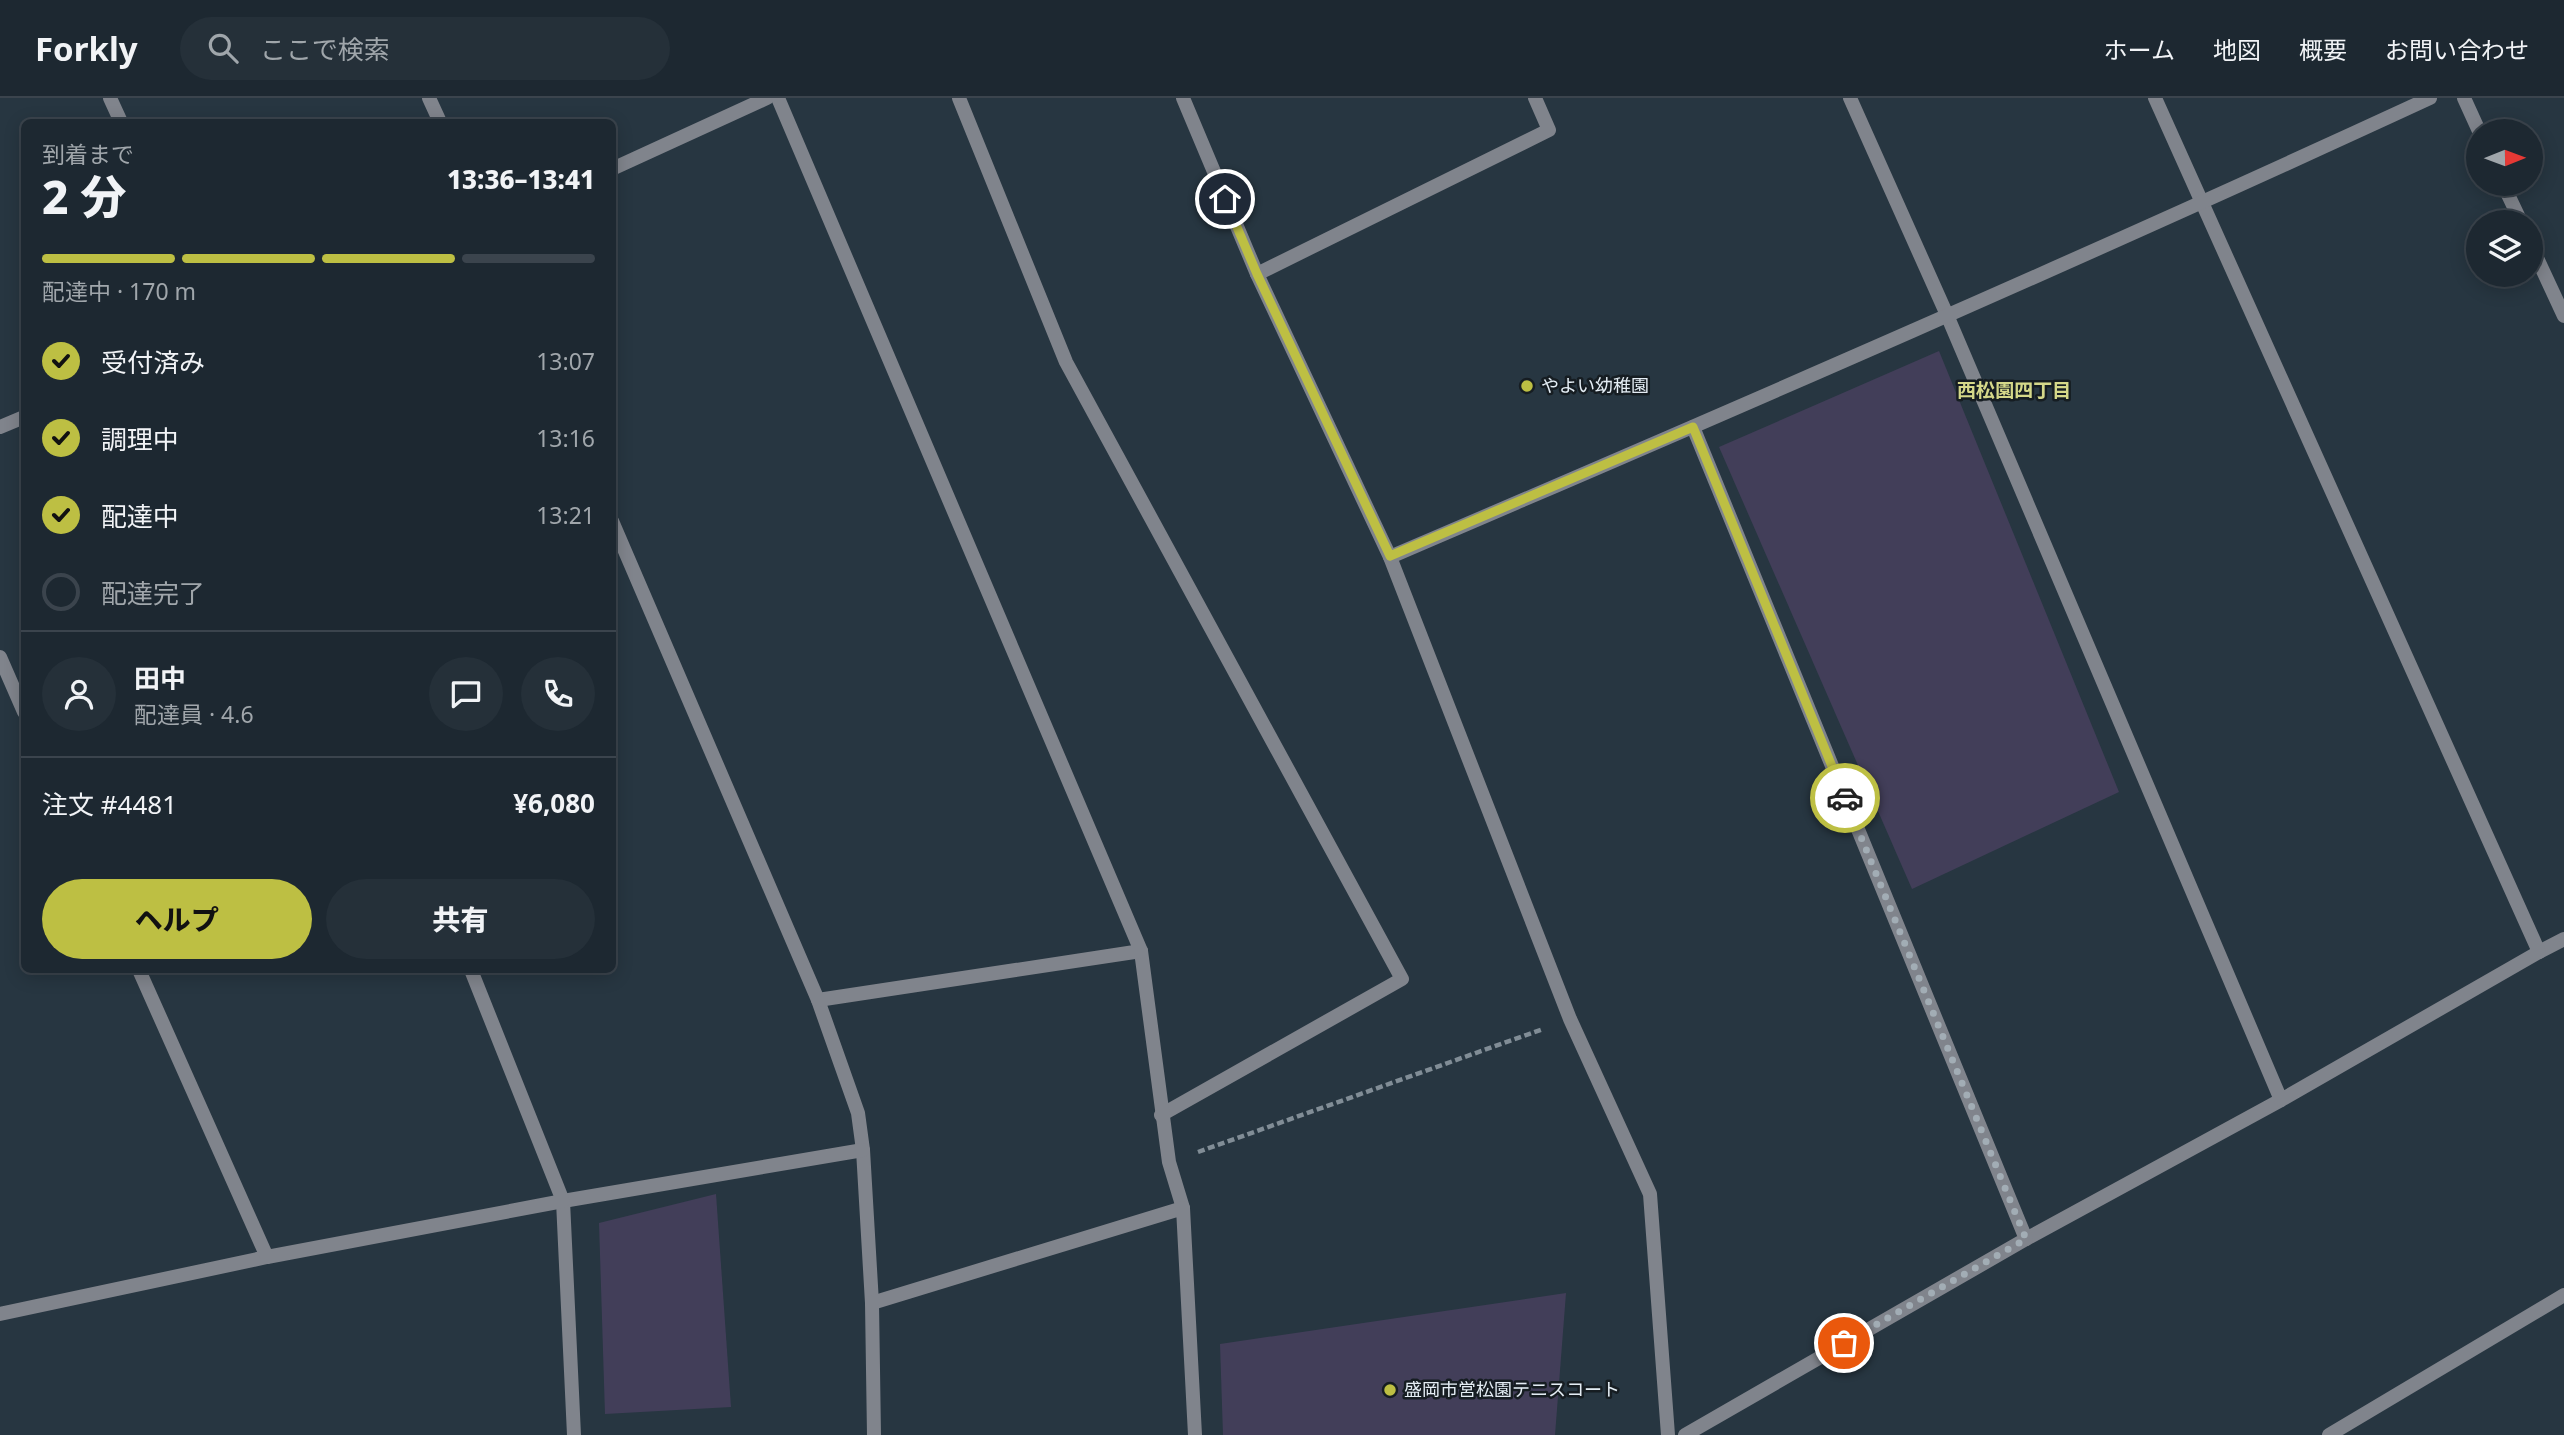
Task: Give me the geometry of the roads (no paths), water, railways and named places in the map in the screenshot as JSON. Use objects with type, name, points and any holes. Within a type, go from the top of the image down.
[{"type":"street","points":[[110,98],[120,119]]},
{"type":"street","points":[[429,98],[439,119]]},
{"type":"street","points":[[616,167],[748,101],[767,98]]},
{"type":"street","points":[[778,98],[1141,951],[1161,1115],[1169,1163],[1183,1208],[1195,1435]]},
{"type":"street","points":[[959,98],[1066,362],[1402,979],[1161,1115]]},
{"type":"street","points":[[1182,98],[1257,274],[1390,556],[1570,1019],[1650,1194],[1668,1435]]},
{"type":"street","points":[[1257,274],[1549,130],[1535,98]]},
{"type":"street","points":[[1850,98],[1947,315],[2281,1100]]},
{"type":"street","points":[[2155,98],[2539,952]]},
{"type":"street","points":[[1390,556],[1693,427],[2203,203],[2430,98]]},
{"type":"street","points":[[2464,98],[2474,119]]},
{"type":"street","points":[[2543,271],[2564,316]]},
{"type":"street","points":[[0,427],[21,418]]},
{"type":"street","points":[[1693,427],[2026,1239]]},
{"type":"street","points":[[616,530],[817,1000],[858,1113],[863,1150],[872,1303],[874,1435]]},
{"type":"street","points":[[0,657],[21,705]]},
{"type":"street","points":[[1685,1435],[2026,1239],[2281,1100],[2564,939]]},
{"type":"street","points":[[817,1000],[1141,951]]},
{"type":"street","points":[[140,973],[267,1256]]},
{"type":"street","points":[[472,973],[563,1202],[575,1435]]},
{"type":"street","points":[[0,1314],[267,1256],[863,1150]]},
{"type":"street","points":[[872,1303],[1183,1208]]},
{"type":"street","points":[[2329,1435],[2564,1295]]},
{"type":"place","name":"やよい幼稚園","points":[[1527,386]]},
{"type":"place","name":"盛岡市営松園テニスコート","points":[[1390,1390]]},
{"type":"district","name":"西松園四丁目","points":[[2014,390]]}]
